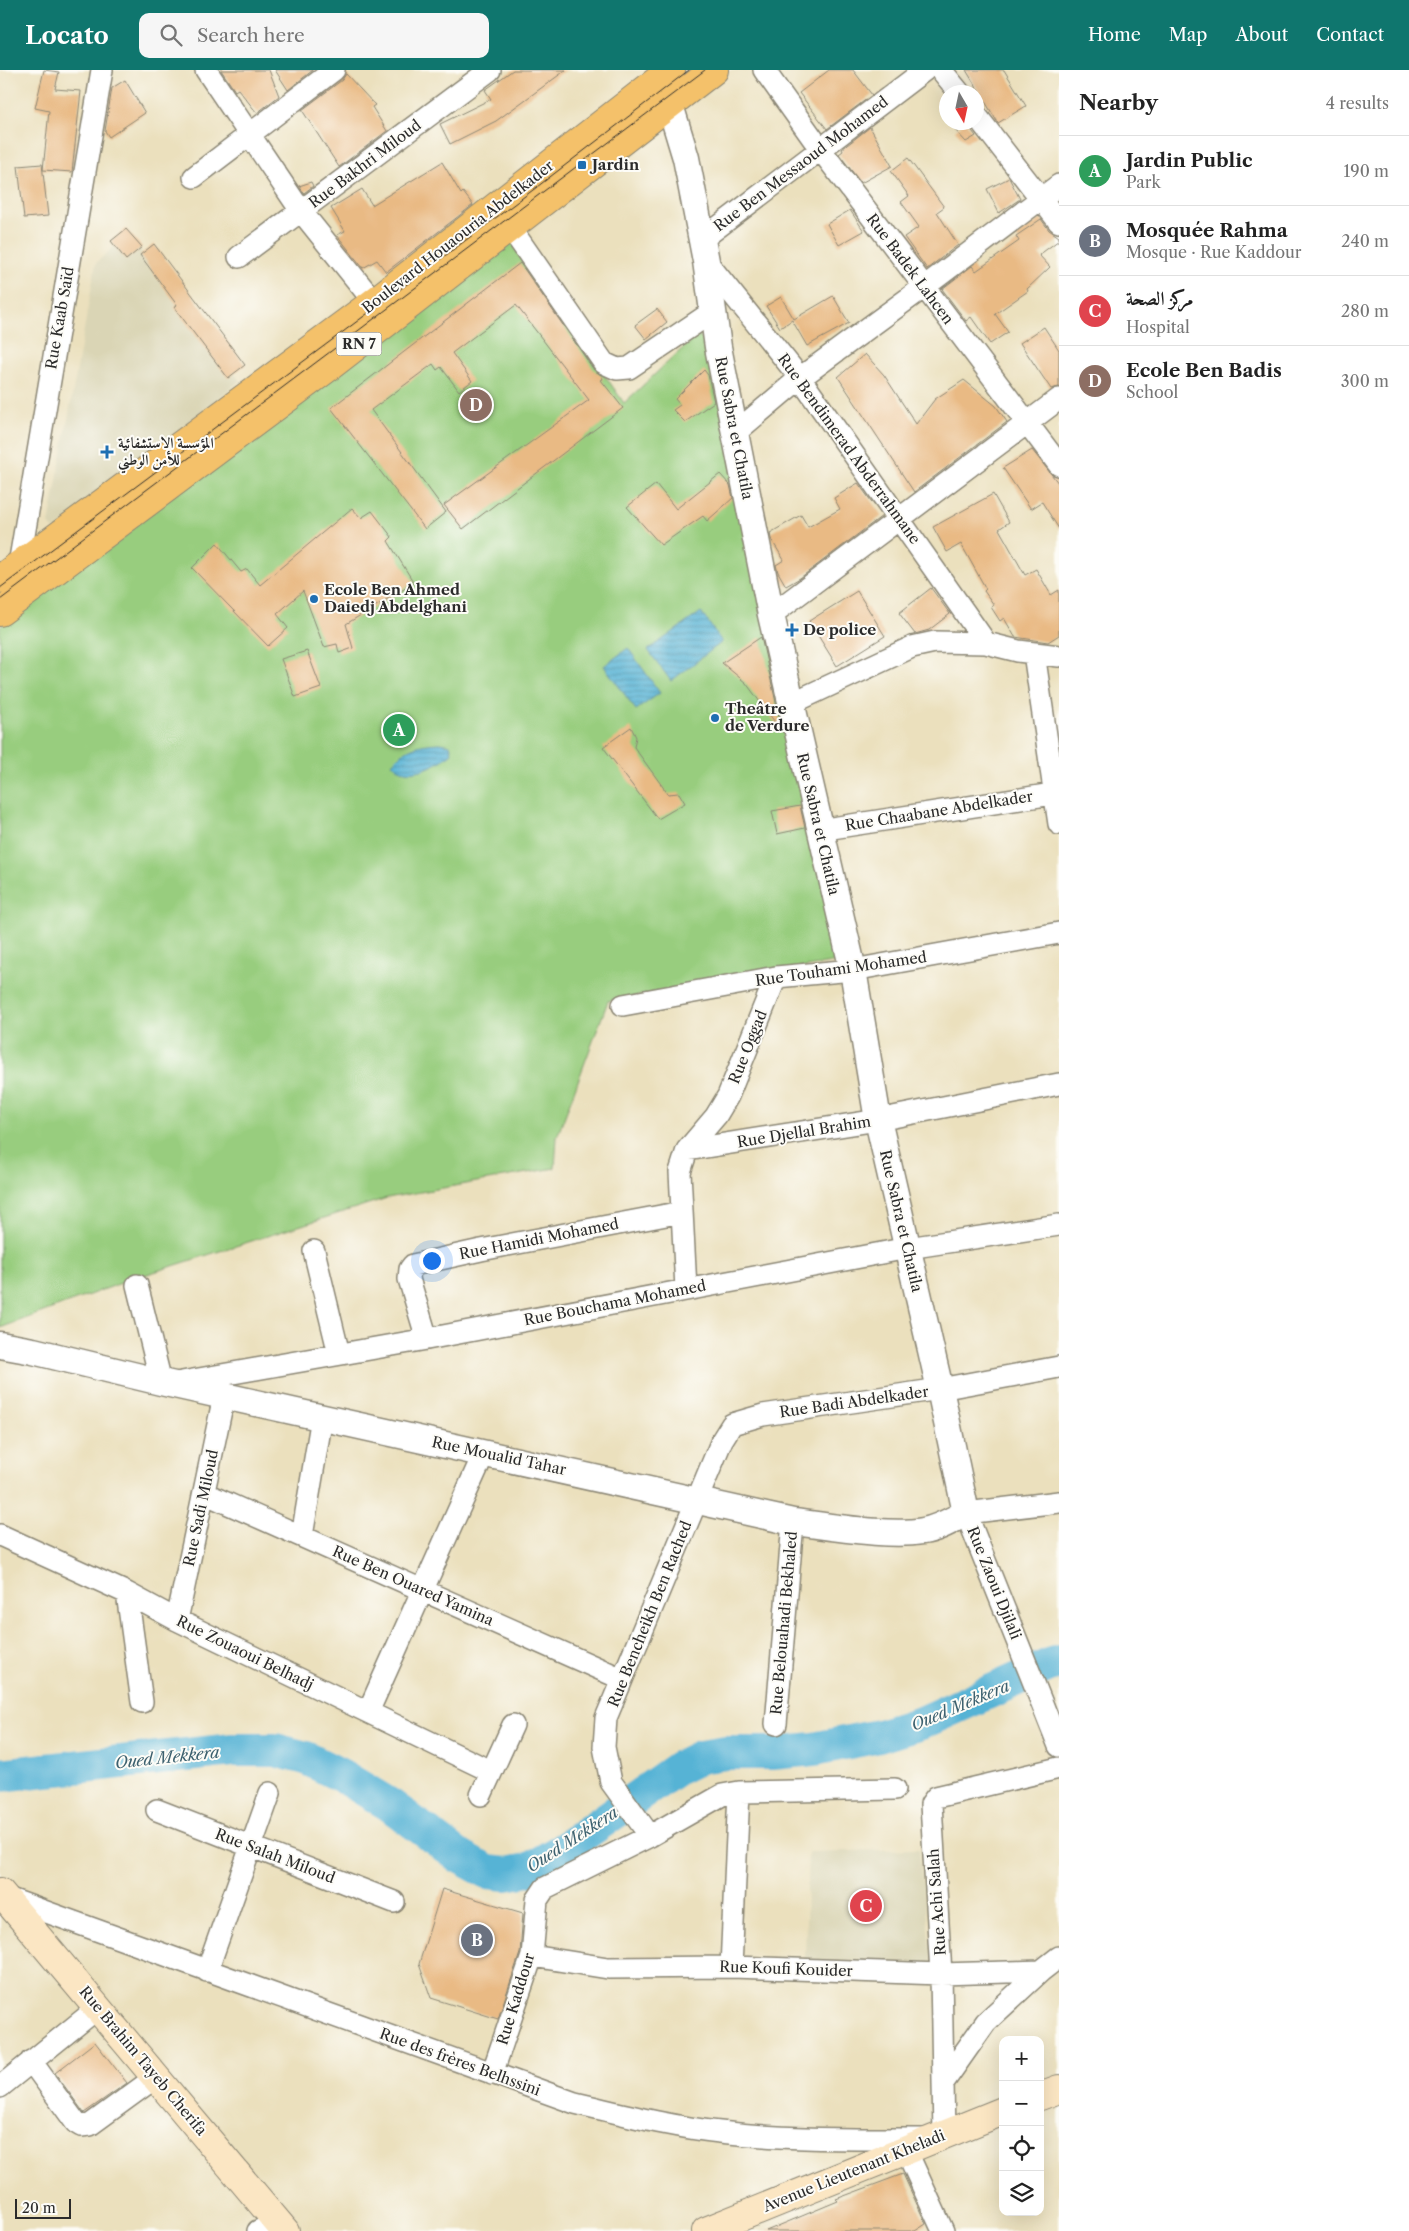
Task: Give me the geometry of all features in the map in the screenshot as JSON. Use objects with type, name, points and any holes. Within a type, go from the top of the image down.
[{"type":"main road","name":"Boulevard Houaouria Abdelkader","points":[[9,572],[664,87],[714,70]]},
{"type":"main road","name":"Boulevard Houaouria Abdelkader","points":[[0,612],[329,368],[510,227],[664,87]]},
{"type":"main road","name":"Rue Brahim Tayeb Cherifa","points":[[3,1895],[156,2076],[274,2228]]},
{"type":"main road","points":[[1044,2095],[1059,2089]]},
{"type":"main road","name":"Avenue Lieutenant Kheladi","points":[[706,2231],[999,2113]]},
{"type":"street","name":"Rue Kaab Saïd","points":[[9,572],[102,70]]},
{"type":"street","points":[[206,70],[301,211],[374,302]]},
{"type":"street","points":[[194,177],[334,70]]},
{"type":"street","name":"Rue Bakhri Miloud","points":[[239,257],[490,70]]},
{"type":"street","name":"Rue Badek Lahcen","points":[[764,70],[924,288],[1059,465]]},
{"type":"street","name":"Rue Ben Messaoud Mohamed","points":[[703,251],[821,150],[925,70]]},
{"type":"street","points":[[941,70],[953,85]]},
{"type":"street","name":"Rue Sabra et Chatila","points":[[664,87],[686,158],[712,312],[771,615],[852,970],[878,1120],[940,1389],[966,1513]]},
{"type":"street","points":[[984,125],[1059,222]]},
{"type":"street","points":[[735,433],[800,378],[924,288],[1059,185]]},
{"type":"street","points":[[510,227],[604,363],[617,369],[629,368],[712,312]]},
{"type":"street","name":"Rue Bendimerad Abderrahmane","points":[[703,251],[800,378],[986,643]]},
{"type":"street","points":[[771,615],[1059,399]]},
{"type":"street","points":[[790,704],[912,647],[934,642],[986,643],[1034,653],[1058,654]]},
{"type":"street","points":[[1034,653],[1057,793],[1059,824]]},
{"type":"street","name":"Rue Chaabane Abdelkader","points":[[819,830],[1057,793]]},
{"type":"street","name":"Rue Touhami Mohamed","points":[[623,1005],[776,977],[852,970],[1059,933]]},
{"type":"street","name":"Rue Oggad","points":[[686,1150],[716,1116],[728,1096],[776,977]]},
{"type":"street","name":"Rue Djellal Brahim","points":[[686,1150],[878,1120],[1059,1084]]},
{"type":"street","points":[[686,1150],[680,1172],[686,1289]]},
{"type":"street","name":"Rue Hamidi Mohamed","points":[[427,1339],[409,1279],[410,1269],[413,1265],[481,1250],[682,1212]]},
{"type":"street","name":"Rue Bouchama Mohamed","points":[[166,1383],[427,1339],[908,1248],[1059,1225]]},
{"type":"street","points":[[314,1251],[339,1354]]},
{"type":"street","points":[[137,1285],[166,1383]]},
{"type":"street","name":"Rue Moualid Tahar","points":[[0,1346],[33,1351],[166,1383],[793,1522],[906,1532],[933,1528],[966,1513]]},
{"type":"street","name":"Rue Badi Abdelkader","points":[[697,1500],[722,1440],[732,1424],[763,1415],[940,1389],[1059,1367]]},
{"type":"street","name":"Rue Sadi Miloud","points":[[177,1620],[224,1396]]},
{"type":"street","points":[[302,1536],[322,1417]]},
{"type":"street","points":[[368,1712],[424,1591],[484,1453]]},
{"type":"street","name":"Rue Ben Ouared Yamina","points":[[204,1493],[622,1679]]},
{"type":"street","name":"Rue Bencheikh Ben Rached","points":[[645,1829],[611,1782],[604,1747],[604,1728],[606,1718],[697,1500]]},
{"type":"street","points":[[966,1513],[1059,1502]]},
{"type":"street","name":"Rue Zaoui Djilali","points":[[966,1513],[1059,1746]]},
{"type":"street","name":"Rue Belouahadi Bekhaled","points":[[776,1724],[793,1522]]},
{"type":"street","name":"Rue Zouaoui Belhadj","points":[[0,1535],[127,1593],[177,1620],[490,1771]]},
{"type":"street","points":[[127,1593],[142,1702]]},
{"type":"street","points":[[481,1794],[512,1725]]},
{"type":"street","name":"Rue Achi Salah","points":[[938,2137],[943,2083],[941,1974],[932,1802],[936,1797],[1059,1768]]},
{"type":"street","points":[[645,1829],[722,1795],[739,1792],[895,1789]]},
{"type":"street","points":[[731,1966],[739,1792]]},
{"type":"street","points":[[207,1971],[270,1793]]},
{"type":"street","name":"Rue Salah Miloud","points":[[157,1810],[394,1902]]},
{"type":"street","name":"Rue Kaddour","points":[[492,2074],[532,1956],[540,1894],[545,1888],[645,1829]]},
{"type":"street","name":"Rue des frères Belhssini","points":[[3,1895],[207,1971],[576,2103],[648,2120],[720,2132],[782,2137],[938,2137]]},
{"type":"street","name":"Rue Koufi Kouider","points":[[532,1956],[608,1968],[731,1966],[941,1974],[1041,1971]]},
{"type":"street","points":[[943,2083],[986,2022],[1041,1971],[1059,1957]]},
{"type":"street","points":[[0,2087],[99,2007]]},
{"type":"street","points":[[31,2061],[76,2123],[82,2126],[90,2125],[156,2076]]},
{"type":"street","points":[[906,2150],[943,2231]]},
{"type":"shaded area","name":"المؤسسة الاستشفائية للأمن الوطني","points":[[128,234],[240,381],[60,526],[53,529],[49,524],[96,263]]},
{"type":"shaded area","points":[[919,1849],[932,1964],[805,1960],[808,1852]]},
{"type":"green space","points":[[510,239],[624,403],[698,334],[721,358],[844,955],[837,962],[608,1001],[557,1137],[555,1168],[387,1198],[135,1278],[0,1328],[0,627]]},
{"type":"water","points":[[701,612],[722,642],[671,681],[648,650]]},
{"type":"water","points":[[628,648],[660,693],[636,710],[604,666]]},
{"type":"water","points":[[440,743],[450,745],[452,753],[422,770],[406,771],[398,769],[392,763],[403,753],[414,747]]},
{"type":"building","points":[[44,70],[59,72],[55,89],[81,91],[72,172],[43,170],[49,111],[35,108]]},
{"type":"building","points":[[221,70],[269,70],[279,96],[257,113],[238,89],[235,91]]},
{"type":"building","points":[[275,70],[313,70],[288,90]]},
{"type":"building","points":[[513,70],[566,70],[496,121],[450,144],[440,124],[491,99],[485,90]]},
{"type":"building","points":[[829,70],[853,70],[872,95],[827,129],[799,93]]},
{"type":"building","points":[[966,70],[1004,70],[1026,106],[998,123],[984,100],[984,85],[975,85]]},
{"type":"building","points":[[346,74],[375,105],[372,107],[387,131],[339,167],[302,110],[342,80]]},
{"type":"building","points":[[125,80],[145,113],[109,137],[105,131],[112,88]]},
{"type":"building","points":[[870,127],[892,166],[861,183],[839,154],[843,151],[842,149]]},
{"type":"building","points":[[955,130],[971,130],[976,136],[966,142]]},
{"type":"building","points":[[908,158],[944,207],[937,212],[958,245],[927,269],[904,237],[919,227],[901,202],[909,196],[891,171]]},
{"type":"building","points":[[442,162],[461,194],[463,192],[473,205],[386,272],[377,260],[363,268],[337,235],[345,231],[331,208],[362,189],[372,205]]},
{"type":"building","points":[[42,164],[48,216],[24,218],[18,166]]},
{"type":"building","points":[[1009,178],[1020,199],[999,213],[987,189]]},
{"type":"building","points":[[311,182],[313,186],[304,193],[299,186]]},
{"type":"building","points":[[850,210],[864,231],[839,245],[827,224]]},
{"type":"building","points":[[1041,219],[1049,230],[1059,237],[1059,240],[1039,255],[1050,267],[1027,289],[1028,291],[995,314],[1008,332],[990,344],[971,317],[966,321],[942,289],[972,266],[976,271],[1019,241],[1016,236]]},
{"type":"building","points":[[126,229],[142,247],[126,260],[111,241]]},
{"type":"building","points":[[154,244],[245,365],[228,378],[174,307],[177,305],[140,255]]},
{"type":"building","points":[[520,263],[594,370],[601,375],[603,379],[601,380],[623,408],[463,529],[444,505],[589,400],[516,305],[452,353],[472,381],[459,391],[441,367],[437,370],[433,364],[371,410],[446,512],[425,529],[331,408]]},
{"type":"building","points":[[833,296],[849,323],[807,346],[792,320],[780,328],[766,306],[781,297],[794,319]]},
{"type":"building","points":[[657,309],[667,322],[646,339],[635,325]]},
{"type":"building","points":[[1044,327],[1059,350],[1059,387],[1051,389],[1020,343]]},
{"type":"building","points":[[865,354],[884,375],[916,424],[935,399],[964,380],[996,406],[1007,422],[914,492],[838,377]]},
{"type":"building","points":[[704,370],[708,375],[714,402],[685,422],[673,410],[680,405],[675,399]]},
{"type":"building","points":[[1032,450],[1059,484],[1059,529],[1042,502],[1031,509],[1003,468]]},
{"type":"building","points":[[720,474],[730,485],[733,498],[707,521],[703,516],[661,545],[627,507],[656,484],[676,509]]},
{"type":"building","points":[[858,483],[882,516],[800,578],[786,586],[776,565],[784,560],[771,539],[770,533],[801,515],[808,527],[840,509],[834,498]]},
{"type":"building","points":[[993,494],[1009,522],[999,529],[1025,575],[1036,569],[1051,595],[1059,590],[1059,635],[1048,642],[1015,637],[1004,618],[1000,621],[991,607],[994,605],[984,591],[986,589],[961,544],[947,552],[933,527]]},
{"type":"building","points":[[352,508],[361,518],[372,511],[392,537],[388,541],[414,583],[346,624],[353,648],[339,653],[337,644],[324,647],[303,591],[277,614],[288,628],[268,646],[192,568],[217,543],[241,572],[247,569],[260,585]]},
{"type":"building","points":[[931,588],[950,614],[929,630],[915,634],[899,613]]},
{"type":"building","points":[[857,591],[885,636],[837,666],[809,621]]},
{"type":"building","points":[[761,637],[783,733],[746,683],[722,663]]},
{"type":"building","points":[[307,651],[321,688],[295,697],[281,659]]},
{"type":"building","points":[[631,727],[636,737],[634,747],[668,794],[679,793],[685,803],[658,819],[603,747]]},
{"type":"building","points":[[800,806],[805,828],[777,834],[772,811]]},
{"type":"building","points":[[442,1889],[523,1913],[520,1953],[498,2019],[431,1998],[419,1964]]},
{"type":"building","points":[[95,2042],[127,2083],[84,2113],[55,2073]]},
{"type":"building","points":[[903,2174],[926,2224],[915,2231],[766,2231],[838,2201],[836,2199]]},
{"type":"waterway","name":"Oued Mekkera","points":[[0,1775],[233,1750],[275,1750],[306,1758],[342,1776],[390,1805],[460,1857],[488,1872],[506,1874],[528,1870],[565,1848],[678,1768],[700,1757],[726,1753],[772,1753],[814,1749],[879,1736],[921,1723],[1059,1662]]},
{"type":"tram line","points":[[0,588],[533,190],[689,70]]},
{"type":"tram line","points":[[0,600],[705,70]]},
{"type":"place","name":"Jardin","points":[[582,165]]},
{"type":"place","name":"Ecole Ben Badis","points":[[476,405]]},
{"type":"place","name":"المؤسسة الاستشفائية للأمن الوطني","points":[[107,452]]},
{"type":"place","name":"Ecole Ben Ahmed Daiedj Abdelghani","points":[[314,599]]},
{"type":"place","name":"De police","points":[[792,630]]},
{"type":"place","name":"Theâtre de Verdure","points":[[715,718]]},
{"type":"place","name":"Jardin Public","points":[[399,730]]},
{"type":"place","name":"مركز الصحة","points":[[866,1906]]},
{"type":"place","name":"Mosquée Rahma","points":[[477,1940]]}]
